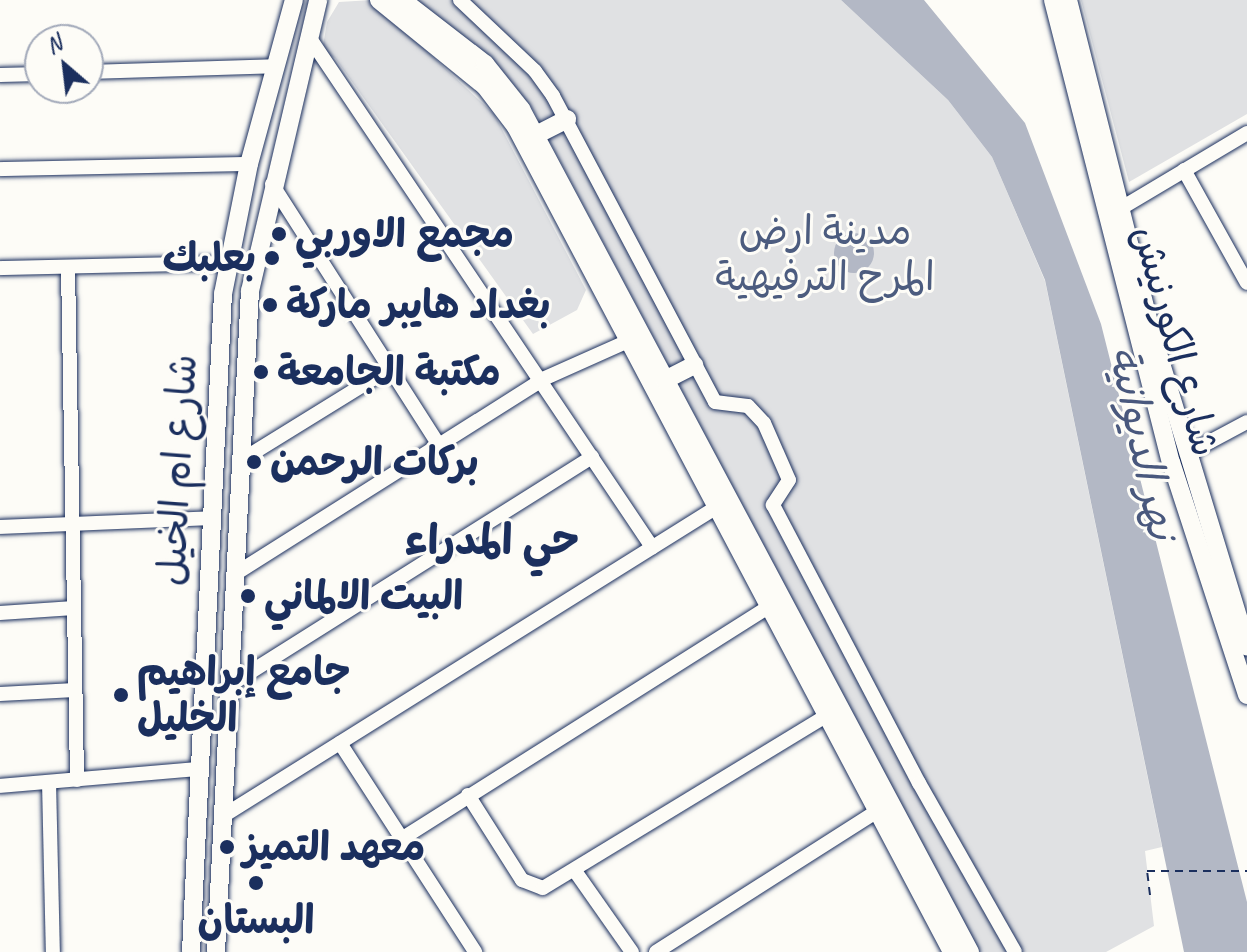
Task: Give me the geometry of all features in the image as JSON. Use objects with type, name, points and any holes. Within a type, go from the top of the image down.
[{"type":"main road","name":"شارع ام الخيل","points":[[191,952],[218,350],[229,263],[249,164],[294,0]]},
{"type":"main road","points":[[379,0],[477,79],[509,116],[952,952]]},
{"type":"main road","points":[[402,0],[485,64],[536,135],[970,952]]},
{"type":"main road","name":"شارع الكورنيش","points":[[1053,0],[1113,213],[1237,620],[1247,695]]},
{"type":"main road","name":"شارع الكورنيش","points":[[1068,0],[1113,213],[1171,462],[1237,620]]},
{"type":"main road","name":"شارع ام الخيل","points":[[216,952],[250,291],[272,184],[319,4]]},
{"type":"main road","points":[[536,135],[567,119]]},
{"type":"main road","points":[[665,380],[694,365]]},
{"type":"street","points":[[282,44],[285,0]]},
{"type":"street","points":[[460,0],[535,71],[567,119],[715,402],[748,406],[764,423],[789,480],[773,505],[919,783],[1015,952]]},
{"type":"street","points":[[309,37],[543,379],[652,547]]},
{"type":"street","points":[[104,71],[274,66]]},
{"type":"street","points":[[0,75],[24,74]]},
{"type":"street","points":[[1113,213],[1247,133]]},
{"type":"street","points":[[0,169],[249,164]]},
{"type":"street","points":[[1184,170],[1247,283]]},
{"type":"street","points":[[272,184],[439,445]]},
{"type":"street","points":[[0,268],[229,263]]},
{"type":"street","points":[[68,267],[77,780]]},
{"type":"street","points":[[235,574],[543,379],[628,341]]},
{"type":"street","points":[[240,461],[389,369]]},
{"type":"street","points":[[1187,454],[1247,422]]},
{"type":"street","points":[[230,685],[592,457]]},
{"type":"street","points":[[223,816],[717,507]]},
{"type":"street","points":[[0,527],[211,518]]},
{"type":"street","points":[[403,838],[769,607]]},
{"type":"street","points":[[0,613],[74,608]]},
{"type":"street","points":[[0,694],[75,690]]},
{"type":"street","points":[[468,795],[526,884],[549,886],[827,715]]},
{"type":"street","points":[[340,743],[475,952]]},
{"type":"street","points":[[0,786],[199,769]]},
{"type":"street","points":[[49,782],[53,952]]},
{"type":"street","points":[[656,952],[877,811]]},
{"type":"street","points":[[575,871],[632,952]]},
{"type":"path","points":[[1150,895],[1147,871],[1247,871]]},
{"type":"green space","points":[[372,0],[494,114],[586,290],[577,310],[533,334],[335,58],[322,52],[327,22],[339,2]]},
{"type":"green space","name":"مدينة ارض المرح الترفيهية","points":[[415,0],[841,0],[948,100],[992,157],[1045,281],[1162,847],[1145,851],[1154,926],[1106,952],[980,952],[532,108],[498,66]]},
{"type":"green space","points":[[1081,0],[1247,0],[1247,114],[1129,182]]},
{"type":"shaded area","name":"نهر الديوانية","points":[[841,0],[924,0],[1025,123],[1101,324],[1247,902],[1247,952],[1184,952],[1045,280],[992,157],[948,100]]},
{"type":"shaded area","points":[[854,233],[868,239],[874,253],[868,267],[854,273],[840,267],[834,253],[840,239]]},
{"type":"place","name":"مجمع الاوربي","points":[[279,234]]},
{"type":"place","name":"بعلبك","points":[[272,258]]},
{"type":"place","name":"بغداد هايبر ماركة","points":[[270,305]]},
{"type":"place","name":"مكتبة الجامعة","points":[[261,372]]},
{"type":"place","name":"بركات الرحمن","points":[[254,462]]},
{"type":"place","name":"البيت الالماني","points":[[248,596]]},
{"type":"place","name":"جامع إبراهيم الخليل","points":[[121,695]]},
{"type":"place","name":"معهد التميز","points":[[227,847]]},
{"type":"place","name":"البستان","points":[[256,883]]},
{"type":"district","name":"حي المدراء","points":[[492,541]]}]
